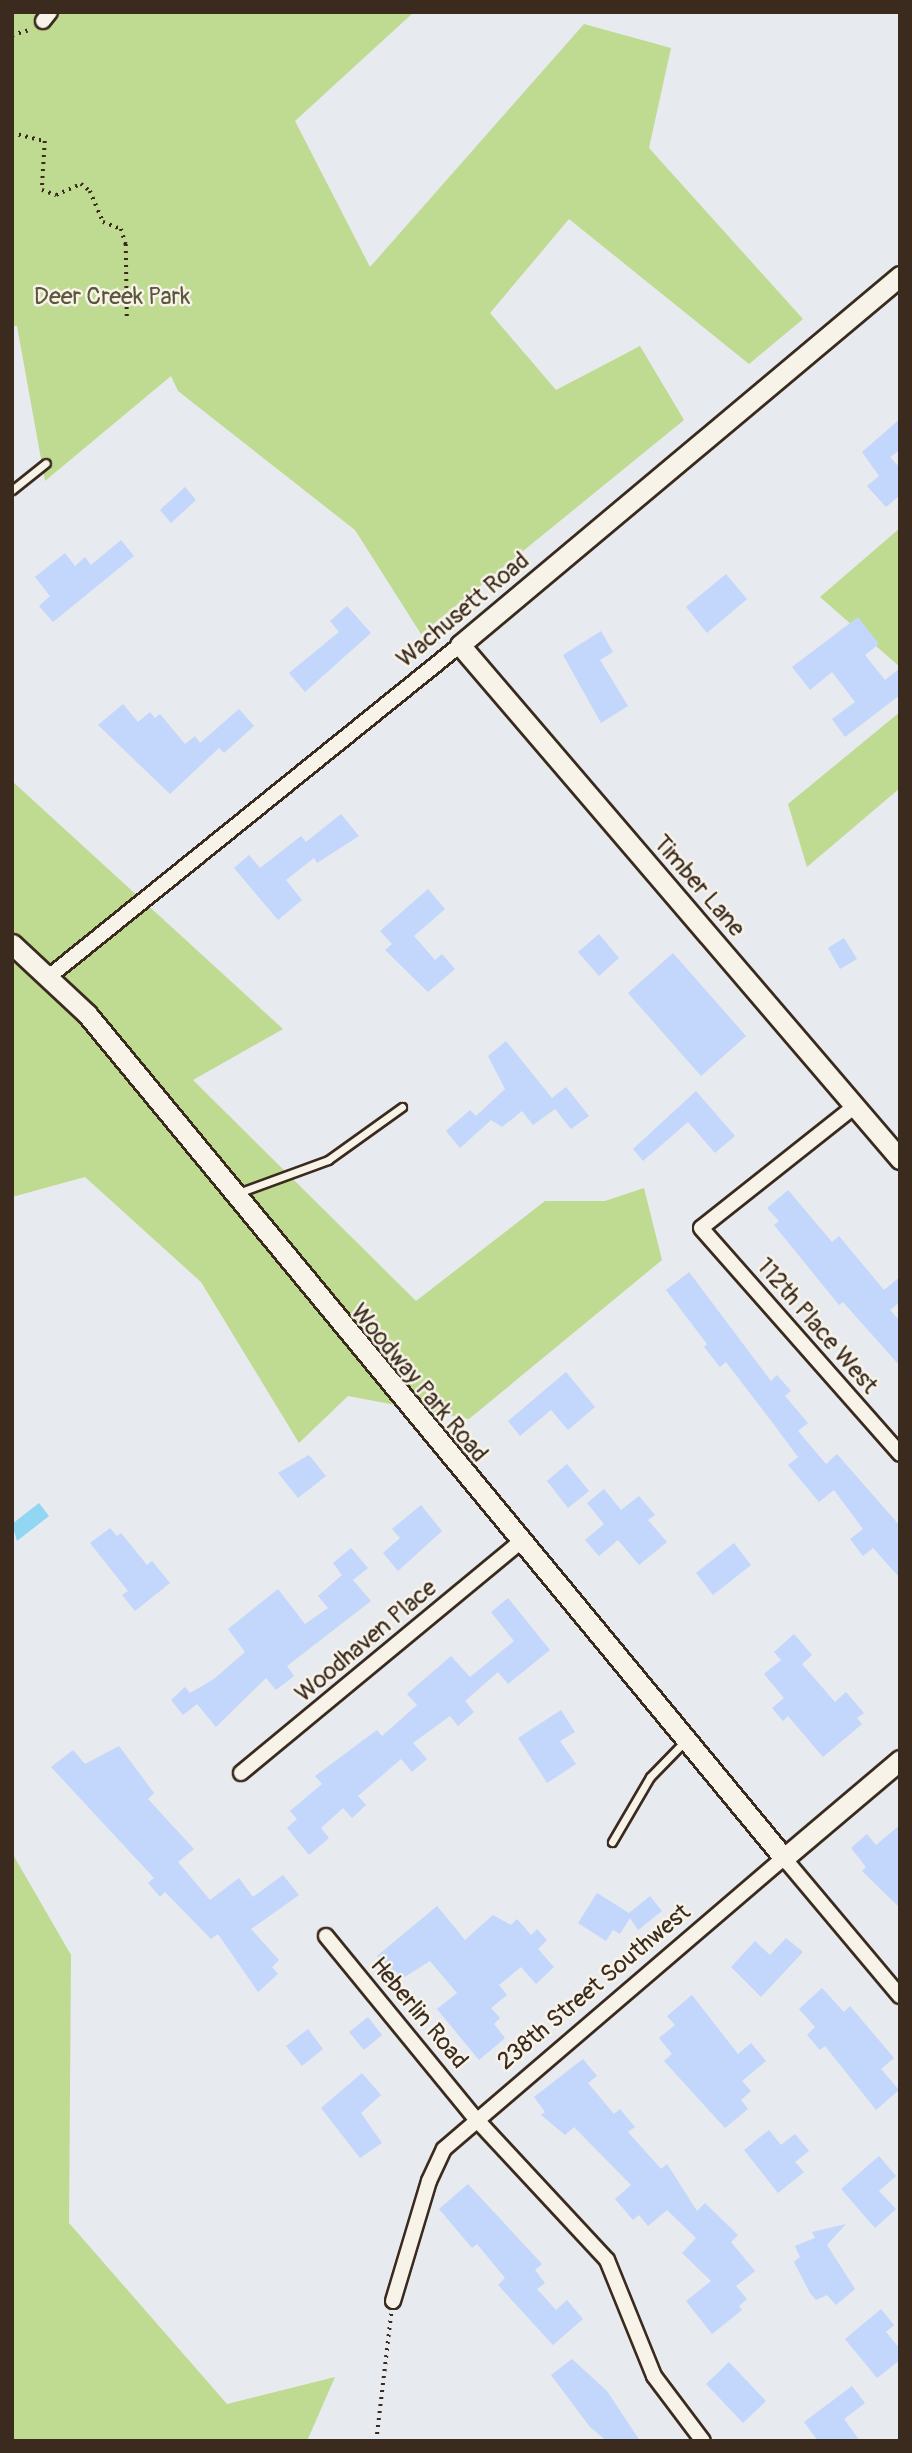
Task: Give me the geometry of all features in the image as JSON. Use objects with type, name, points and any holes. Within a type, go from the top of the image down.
[{"type":"street","name":"Wachusett Road","points":[[51,975],[460,645],[900,276]]},
{"type":"street","name":"Timber Lane","points":[[460,645],[900,1159]]},
{"type":"street","name":"Woodway Park Road","points":[[12,944],[51,975],[519,1544],[784,1858]]},
{"type":"street","name":"112th Place West","points":[[855,1106],[701,1228],[900,1454]]},
{"type":"street","name":"Woodhaven Place","points":[[242,1773],[519,1544]]},
{"type":"street","name":"238th Street Southwest","points":[[393,2301],[429,2181],[444,2149],[900,1760]]},
{"type":"street","points":[[784,1858],[900,1996]]},
{"type":"street","name":"Heberlin Road","points":[[326,1936],[477,2119],[607,2260],[654,2376],[702,2441]]},
{"type":"lane","points":[[12,490],[46,463]]},
{"type":"lane","points":[[234,1196],[263,1180],[328,1160],[402,1107]]},
{"type":"lane","points":[[612,1842],[650,1777],[687,1740]]},
{"type":"path","points":[[12,133],[45,142],[42,190],[56,195],[81,184],[90,191],[103,222],[121,229],[126,244],[127,318]]},
{"type":"path","points":[[376,2441],[393,2301]]},
{"type":"green space","name":"Deer Creek Park","points":[[12,12],[414,12],[295,121],[370,267],[584,24],[671,48],[649,148],[803,319],[749,364],[569,219],[490,313],[556,390],[640,346],[684,420],[421,634],[355,530],[178,391],[171,376],[45,481],[17,326],[12,326]]},
{"type":"green space","points":[[900,528],[900,667],[820,597]]},
{"type":"green space","points":[[900,712],[900,788],[807,867],[788,804]]},
{"type":"green space","points":[[12,781],[283,1029],[193,1080],[416,1301],[545,1201],[605,1201],[644,1188],[662,1260],[469,1419],[348,1396],[299,1443],[201,1282],[85,1177],[12,1197]]},
{"type":"green space","points":[[12,1853],[71,1955],[69,2223],[227,2404],[335,2377],[307,2441],[12,2441]]},
{"type":"water","points":[[39,1503],[49,1516],[17,1541],[12,1524]]},
{"type":"building","points":[[900,419],[900,450],[890,457],[900,468],[900,495],[886,507],[867,486],[879,476],[862,452]]},
{"type":"building","points":[[185,487],[196,500],[171,523],[160,510]]},
{"type":"building","points":[[121,540],[134,556],[53,622],[39,606],[50,596],[35,577],[65,553],[75,566],[85,557],[91,565]]},
{"type":"building","points":[[726,574],[747,599],[707,633],[686,607]]},
{"type":"building","points":[[347,606],[371,633],[305,692],[289,673],[339,632],[330,621]]},
{"type":"building","points":[[858,617],[879,644],[865,655],[885,680],[900,668],[900,695],[845,737],[832,719],[855,702],[832,672],[810,690],[792,667]]},
{"type":"building","points":[[601,631],[613,652],[600,660],[628,706],[601,723],[563,655]]},
{"type":"building","points":[[123,704],[138,722],[150,712],[155,718],[160,714],[185,744],[195,736],[200,743],[239,709],[254,726],[224,753],[219,748],[170,794],[98,725]]},
{"type":"building","points":[[341,814],[359,836],[317,863],[314,858],[286,880],[302,900],[278,920],[234,868],[249,855],[260,868],[301,836],[306,842]]},
{"type":"building","points":[[428,889],[445,909],[414,936],[435,960],[442,954],[455,969],[428,992],[385,950],[392,944],[380,931]]},
{"type":"building","points":[[599,934],[619,958],[599,976],[578,952]]},
{"type":"building","points":[[844,938],[857,959],[840,969],[828,948]]},
{"type":"building","points":[[673,953],[746,1036],[701,1076],[628,993]]},
{"type":"building","points":[[506,1041],[552,1098],[566,1087],[589,1116],[571,1129],[555,1109],[533,1125],[522,1111],[502,1127],[491,1120],[460,1148],[446,1131],[470,1110],[476,1116],[505,1089],[488,1056]]},
{"type":"building","points":[[696,1091],[735,1136],[715,1153],[688,1122],[643,1161],[633,1149]]},
{"type":"building","points":[[788,1190],[832,1242],[839,1236],[884,1290],[900,1277],[900,1302],[890,1310],[900,1321],[900,1366],[843,1302],[839,1305],[774,1225],[779,1221],[767,1208]]},
{"type":"building","points":[[689,1272],[771,1381],[777,1375],[791,1391],[785,1396],[808,1423],[798,1431],[826,1464],[837,1454],[900,1526],[900,1578],[873,1548],[863,1556],[850,1539],[863,1529],[834,1490],[819,1502],[788,1465],[798,1457],[726,1362],[720,1367],[704,1347],[707,1344],[666,1290]]},
{"type":"building","points":[[566,1372],[595,1407],[568,1430],[551,1410],[520,1436],[508,1421]]},
{"type":"building","points":[[309,1455],[326,1476],[298,1498],[278,1473]]},
{"type":"building","points":[[567,1464],[589,1491],[568,1508],[547,1481]]},
{"type":"building","points":[[604,1489],[621,1510],[639,1496],[655,1515],[648,1520],[667,1542],[639,1565],[618,1540],[599,1556],[585,1540],[604,1524],[587,1503]]},
{"type":"building","points":[[421,1505],[442,1531],[398,1571],[383,1553],[400,1538],[392,1529]]},
{"type":"building","points":[[110,1528],[117,1536],[121,1533],[147,1565],[152,1561],[170,1583],[135,1611],[122,1595],[128,1591],[90,1543]]},
{"type":"building","points":[[734,1543],[751,1565],[713,1595],[696,1573]]},
{"type":"building","points":[[351,1548],[368,1568],[353,1580],[371,1601],[287,1666],[294,1676],[276,1690],[266,1678],[216,1727],[197,1704],[183,1715],[171,1700],[185,1687],[190,1693],[214,1679],[245,1652],[228,1629],[278,1589],[305,1624],[328,1608],[318,1596],[342,1575],[333,1563]]},
{"type":"building","points":[[508,1598],[550,1650],[508,1684],[498,1672],[465,1701],[474,1712],[458,1726],[450,1716],[413,1743],[427,1759],[412,1772],[401,1759],[358,1796],[366,1805],[352,1818],[343,1808],[321,1828],[329,1838],[309,1855],[287,1828],[297,1819],[290,1811],[322,1784],[315,1776],[377,1730],[382,1736],[417,1705],[407,1694],[451,1656],[470,1677],[514,1641],[491,1612]]},
{"type":"building","points":[[794,1634],[812,1655],[802,1664],[835,1702],[846,1692],[864,1713],[857,1718],[862,1724],[823,1757],[788,1716],[783,1721],[772,1708],[784,1698],[764,1674],[781,1660],[774,1652]]},
{"type":"building","points":[[561,1710],[575,1732],[560,1741],[576,1764],[547,1783],[518,1738]]},
{"type":"building","points":[[119,1746],[154,1793],[148,1799],[194,1849],[178,1862],[210,1900],[239,1878],[253,1897],[283,1875],[299,1895],[251,1929],[279,1960],[272,1967],[278,1974],[258,1992],[218,1934],[211,1939],[165,1892],[160,1897],[148,1883],[154,1878],[51,1767],[73,1750],[85,1764]]},
{"type":"building","points":[[900,1825],[900,1908],[862,1871],[866,1867],[851,1848],[867,1834],[876,1845]]},
{"type":"building","points":[[597,1893],[629,1913],[650,1896],[662,1911],[638,1930],[630,1918],[620,1934],[613,1930],[606,1941],[578,1923]]},
{"type":"building","points":[[437,1906],[465,1940],[493,1915],[511,1925],[517,1919],[531,1935],[537,1929],[547,1940],[538,1949],[554,1967],[536,1984],[521,1967],[499,1985],[507,1995],[491,2008],[500,2018],[494,2024],[505,2038],[479,2060],[437,2009],[457,1993],[430,1961],[398,1981],[377,1956]]},
{"type":"building","points":[[786,1938],[803,1952],[761,1997],[731,1967],[755,1941],[770,1955]]},
{"type":"building","points":[[822,1988],[844,2012],[850,2006],[894,2058],[881,2069],[899,2090],[876,2110],[825,2046],[820,2050],[807,2035],[815,2027],[799,2009]]},
{"type":"building","points":[[692,1995],[738,2054],[751,2043],[766,2061],[742,2081],[751,2091],[741,2100],[748,2109],[725,2128],[664,2061],[672,2054],[659,2038],[675,2025],[667,2016]]},
{"type":"building","points":[[368,2017],[382,2035],[364,2050],[349,2032]]},
{"type":"building","points":[[308,2029],[323,2049],[302,2066],[286,2046]]},
{"type":"building","points":[[583,2059],[597,2076],[588,2083],[614,2114],[620,2109],[635,2127],[628,2132],[661,2169],[667,2164],[697,2211],[705,2203],[738,2235],[731,2242],[755,2271],[736,2286],[747,2299],[739,2306],[742,2310],[712,2334],[686,2301],[711,2281],[682,2253],[696,2238],[667,2210],[648,2226],[639,2215],[633,2220],[615,2199],[631,2185],[574,2127],[565,2135],[541,2115],[545,2112],[534,2097]]},
{"type":"building","points":[[362,2073],[381,2095],[361,2113],[382,2143],[360,2158],[321,2108]]},
{"type":"building","points":[[769,2130],[781,2145],[795,2134],[809,2151],[795,2162],[804,2172],[778,2193],[744,2150]]},
{"type":"building","points":[[879,2156],[896,2176],[879,2191],[896,2209],[875,2228],[841,2189]]},
{"type":"building","points":[[468,2184],[542,2264],[535,2270],[545,2283],[537,2289],[556,2310],[567,2300],[583,2319],[553,2345],[498,2285],[505,2278],[477,2244],[472,2248],[439,2209]]},
{"type":"building","points":[[846,2224],[827,2245],[855,2289],[836,2305],[827,2295],[816,2300],[794,2262],[800,2257],[795,2246],[815,2238],[812,2232]]},
{"type":"building","points":[[881,2309],[894,2325],[886,2332],[900,2349],[900,2360],[877,2378],[845,2339]]},
{"type":"building","points":[[572,2359],[607,2391],[640,2441],[607,2441],[590,2427],[551,2375]]},
{"type":"building","points":[[729,2362],[766,2401],[743,2423],[706,2384]]},
{"type":"building","points":[[852,2386],[865,2403],[844,2419],[860,2441],[818,2441],[804,2422]]}]
